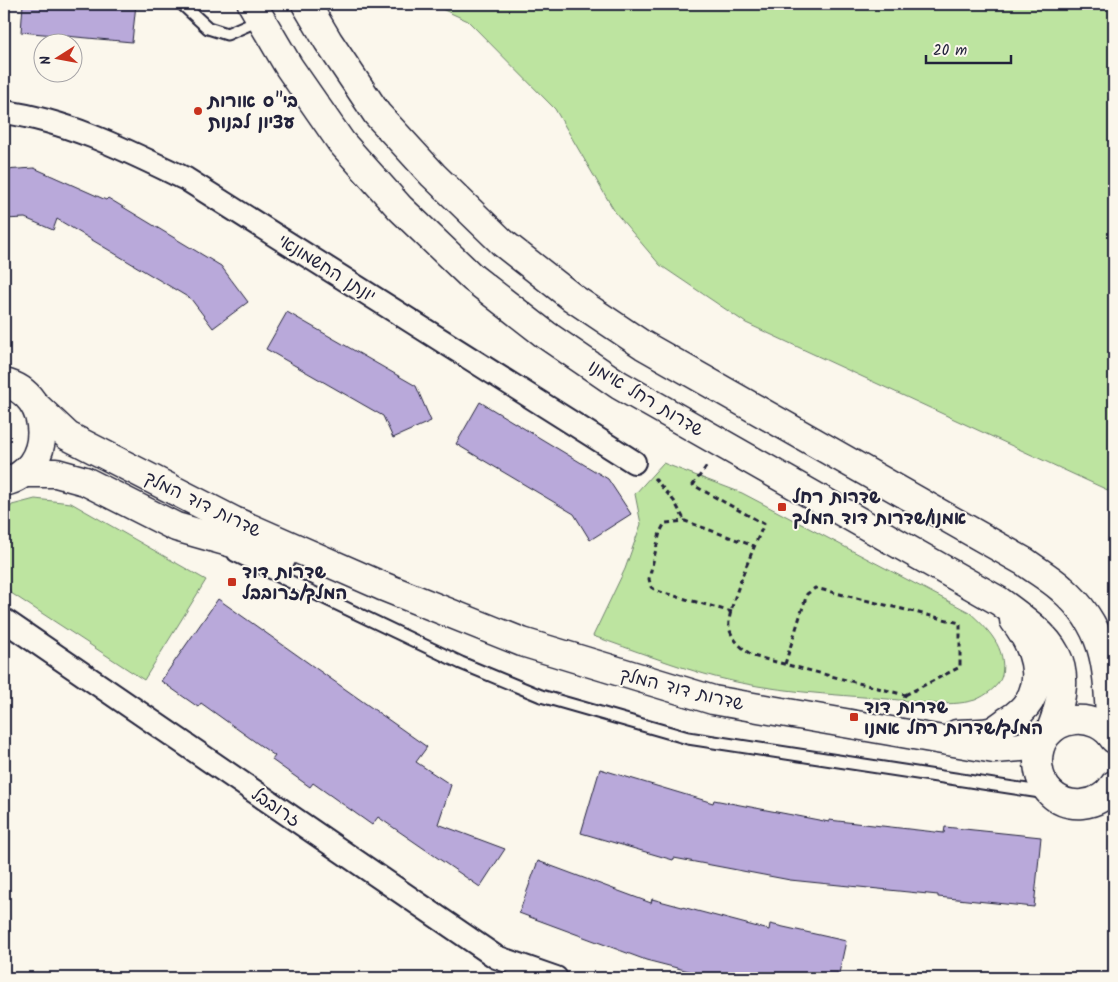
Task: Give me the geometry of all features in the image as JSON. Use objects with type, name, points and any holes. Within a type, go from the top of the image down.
[{"type":"street","points":[[306,4],[328,42],[377,114],[433,175],[503,243],[573,298],[643,346],[1025,562],[1063,589],[1088,617],[1102,643],[1107,671],[1113,737]]},
{"type":"street","name":"שדרות רחל אימנו","points":[[256,11],[289,67],[341,142],[400,208],[473,278],[546,335],[619,385],[999,601],[1032,625],[1052,644],[1063,677],[1061,704],[1036,762],[1038,774],[1047,790]]},
{"type":"street","name":"יונתן החשמונאי","points":[[4,112],[60,125],[112,143],[186,179],[634,462]]},
{"type":"street","name":"שדרות דוד המלך","points":[[4,383],[24,392],[68,436],[156,483],[234,521],[382,586],[522,642],[713,700],[994,749],[1021,747],[1047,734],[1062,723],[1075,720],[1088,721],[1101,726],[1113,737]]},
{"type":"street","points":[[10,480],[33,462],[40,448],[43,434],[41,419],[35,405]]},
{"type":"street","name":"שדרות דוד המלך","points":[[10,480],[56,473],[85,481],[176,527],[382,586]]},
{"type":"street","points":[[907,734],[990,732],[1022,713],[1036,689],[1035,661],[1026,636],[999,601]]},
{"type":"street","name":"זרובבל","points":[[4,620],[496,957],[556,978]]},
{"type":"street","name":"שדרות דוד המלך","points":[[994,749],[1062,801],[1075,805],[1090,804],[1112,792]]},
{"type":"lane","points":[[182,4],[208,28],[227,34],[256,11]]},
{"type":"lane","points":[[176,527],[461,663],[541,696],[688,738],[1047,790]]},
{"type":"path","points":[[723,444],[693,485],[764,524],[754,546],[729,621],[730,629],[736,642],[753,656],[905,695],[960,667],[960,623],[815,588],[807,594],[785,664]]},
{"type":"path","points":[[634,462],[668,494],[685,521]]},
{"type":"path","points":[[732,612],[657,591],[650,587],[649,579],[662,528],[665,523],[685,521],[754,546]]},
{"type":"path","points":[[905,695],[907,734]]},
{"type":"green space","points":[[431,4],[1114,4],[1114,493],[746,323],[660,265],[615,212],[555,109],[468,21]]},
{"type":"green space","points":[[663,463],[742,493],[969,612],[989,632],[999,648],[1003,665],[1001,679],[992,690],[979,698],[954,704],[801,692],[715,677],[593,636],[625,569],[641,524],[635,494]]},
{"type":"green space","points":[[35,499],[71,503],[206,580],[144,680],[11,593],[4,579],[4,517],[12,505]]},
{"type":"building","points":[[23,4],[136,4],[132,42],[82,37],[82,32],[21,32]]},
{"type":"building","points":[[34,168],[106,200],[108,198],[221,266],[248,302],[213,328],[191,299],[57,219],[53,230],[25,218],[4,219],[4,170]]},
{"type":"building","points":[[287,312],[416,386],[431,421],[393,438],[383,416],[266,349]]},
{"type":"building","points":[[480,402],[608,479],[631,514],[590,540],[574,514],[456,444]]},
{"type":"building","points":[[218,599],[427,747],[416,762],[451,785],[438,824],[505,849],[480,887],[378,817],[372,825],[313,783],[310,787],[272,760],[275,756],[201,703],[198,707],[161,681]]},
{"type":"building","points":[[600,769],[713,803],[714,800],[829,822],[829,820],[944,833],[945,827],[1041,837],[1034,907],[790,880],[674,858],[673,860],[581,833]]},
{"type":"building","points":[[538,861],[651,903],[652,899],[769,930],[770,924],[846,941],[838,978],[716,978],[646,960],[519,913]]},
{"type":"place","name":"בי\"ס אורות עציון לבנות","points":[[198,111]]},
{"type":"place","name":"שדרות רחל אמנו/שדרות דוד המלך","points":[[782,507]]},
{"type":"place","name":"שדרות דוד המלך/זרובבל","points":[[232,582]]},
{"type":"place","name":"שדרות דוד המלך/שדרות רחל אמנו","points":[[854,717]]}]
